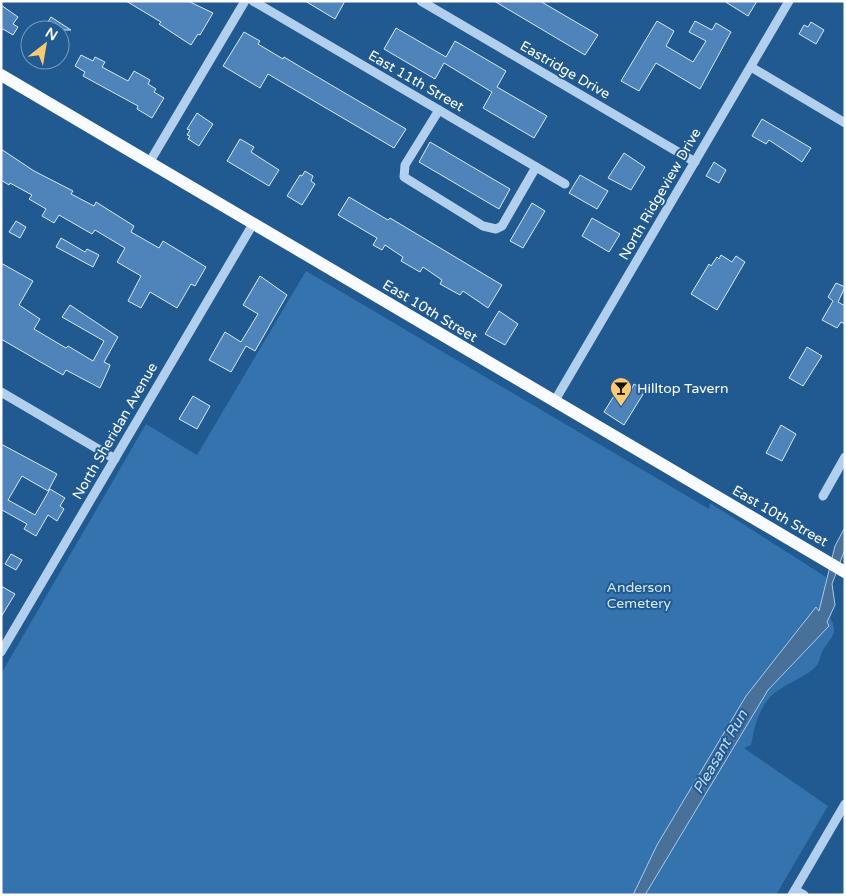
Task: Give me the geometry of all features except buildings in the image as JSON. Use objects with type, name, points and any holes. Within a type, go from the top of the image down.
[{"type":"main road","name":"East 10th Street","points":[[1,75],[845,572]]},
{"type":"street","points":[[149,163],[245,1]]},
{"type":"street","name":"East 11th Street","points":[[253,1],[565,184]]},
{"type":"street","name":"Eastridge Drive","points":[[421,1],[695,162]]},
{"type":"street","name":"North Ridgeview Drive","points":[[554,402],[789,1]]},
{"type":"street","points":[[751,67],[845,123]]},
{"type":"street","points":[[438,110],[404,166],[404,177],[483,226],[496,229],[502,226],[536,167]]},
{"type":"street","name":"North Sheridan Avenue","points":[[1,652],[253,224]]},
{"type":"street","points":[[1,392],[115,459]]},
{"type":"street","points":[[823,496],[845,457]]},
{"type":"street","points":[[804,895],[794,892],[845,804]]},
{"type":"green space","name":"Anderson Cemetery","points":[[306,271],[709,509],[710,503],[826,577],[825,593],[818,615],[746,696],[725,735],[742,719],[826,624],[829,616],[834,631],[822,652],[819,662],[813,669],[772,695],[758,717],[751,745],[744,748],[828,806],[776,895],[1,895],[1,674],[146,424],[197,455]]},
{"type":"water","name":"Pleasant Run","points":[[845,527],[845,549],[832,584],[835,605],[827,622],[829,626],[768,690],[645,895],[633,895],[657,845],[746,696],[816,607],[819,611],[835,546]]},
{"type":"place","name":"Hilltop Tavern","points":[[621,407]]}]
